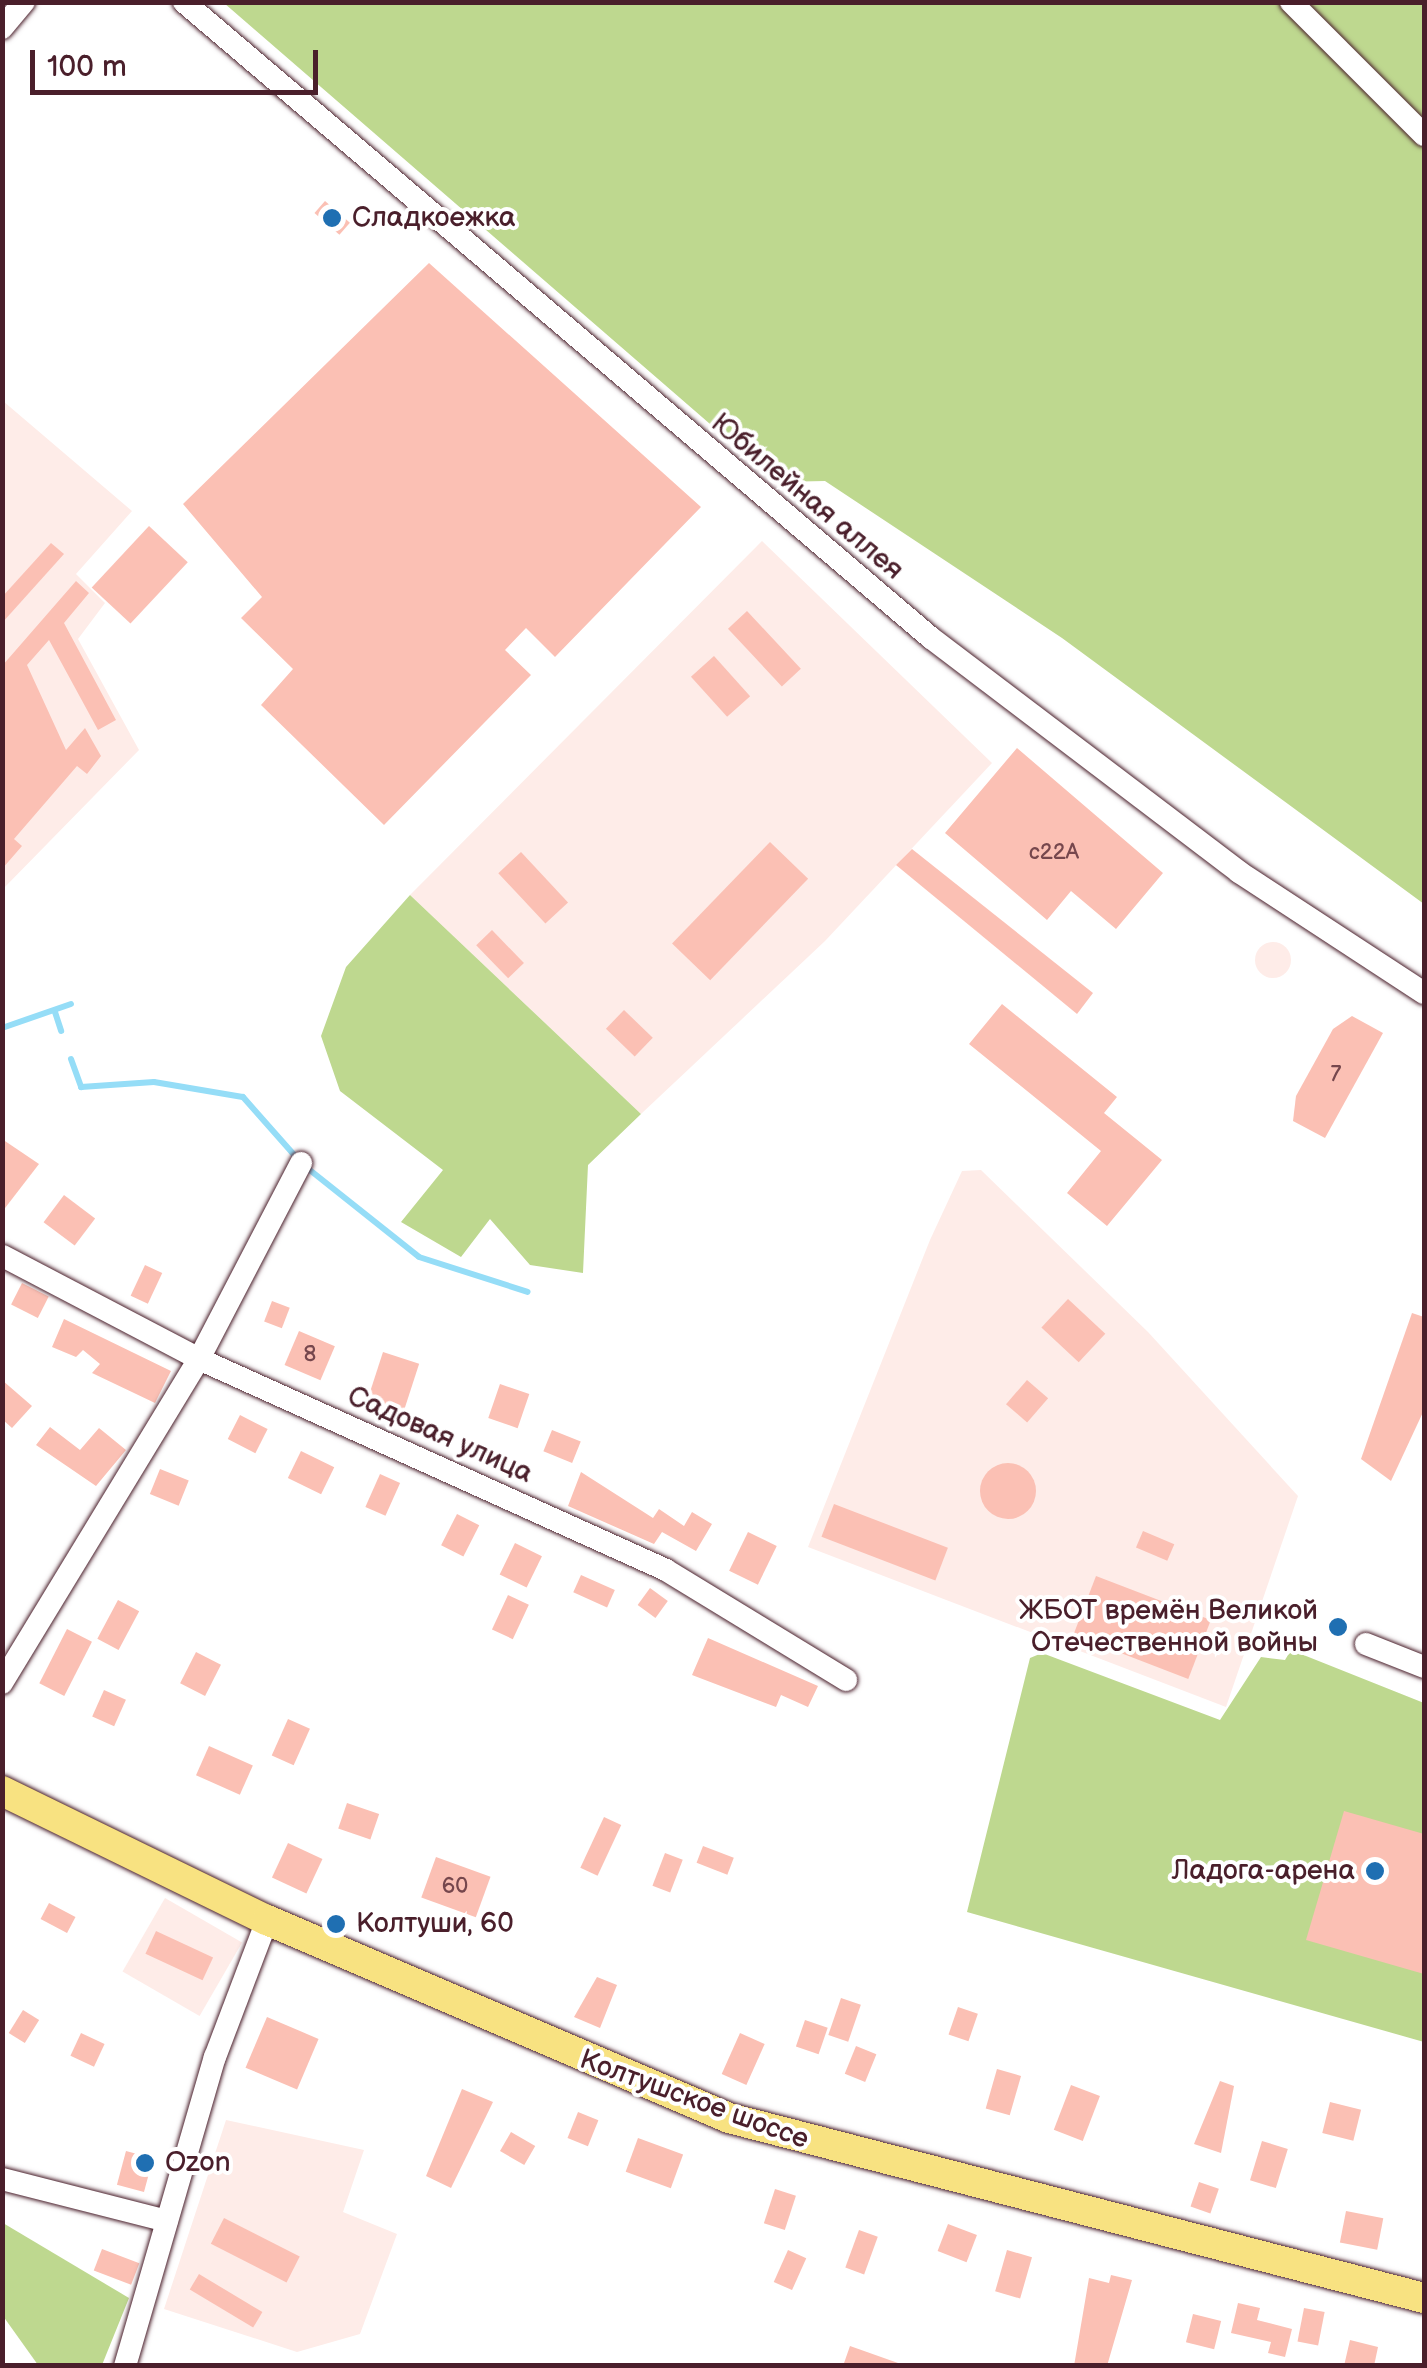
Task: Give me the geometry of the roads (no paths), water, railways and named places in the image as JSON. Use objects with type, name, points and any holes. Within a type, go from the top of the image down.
[{"type":"main road","name":"Колтушское шоссе","points":[[2,1792],[267,1920],[729,2118],[1424,2298]]},
{"type":"street","points":[[2,28],[24,2]]},
{"type":"street","name":"Юбилейная аллея","points":[[184,2],[931,638],[1239,872],[1424,993]]},
{"type":"street","points":[[1290,2],[1424,135]]},
{"type":"street","points":[[2,1683],[199,1359],[302,1163]]},
{"type":"street","name":"Садовая улица","points":[[4,1256],[199,1359],[666,1570],[846,1680]]},
{"type":"street","points":[[1366,1644],[1424,1667]]},
{"type":"street","points":[[125,2366],[166,2221],[267,1920]]},
{"type":"street","points":[[2,2179],[166,2221]]},
{"type":"waterway","points":[[2,1028],[71,1004]]},
{"type":"waterway","points":[[55,1012],[61,1031]]},
{"type":"waterway","points":[[71,1059],[81,1087],[154,1082],[243,1097],[297,1158]]},
{"type":"waterway","points":[[306,1167],[419,1257],[528,1292]]},
{"type":"place","name":"Сладкоежка","points":[[332,218]]},
{"type":"place","name":"ЖБОТ времён Великой Отечественной войны","points":[[1338,1627]]},
{"type":"place","name":"Ладога-арена","points":[[1375,1871]]},
{"type":"place","name":"Колтуши, 60","points":[[336,1924]]},
{"type":"place","name":"Ozon","points":[[145,2163]]}]
